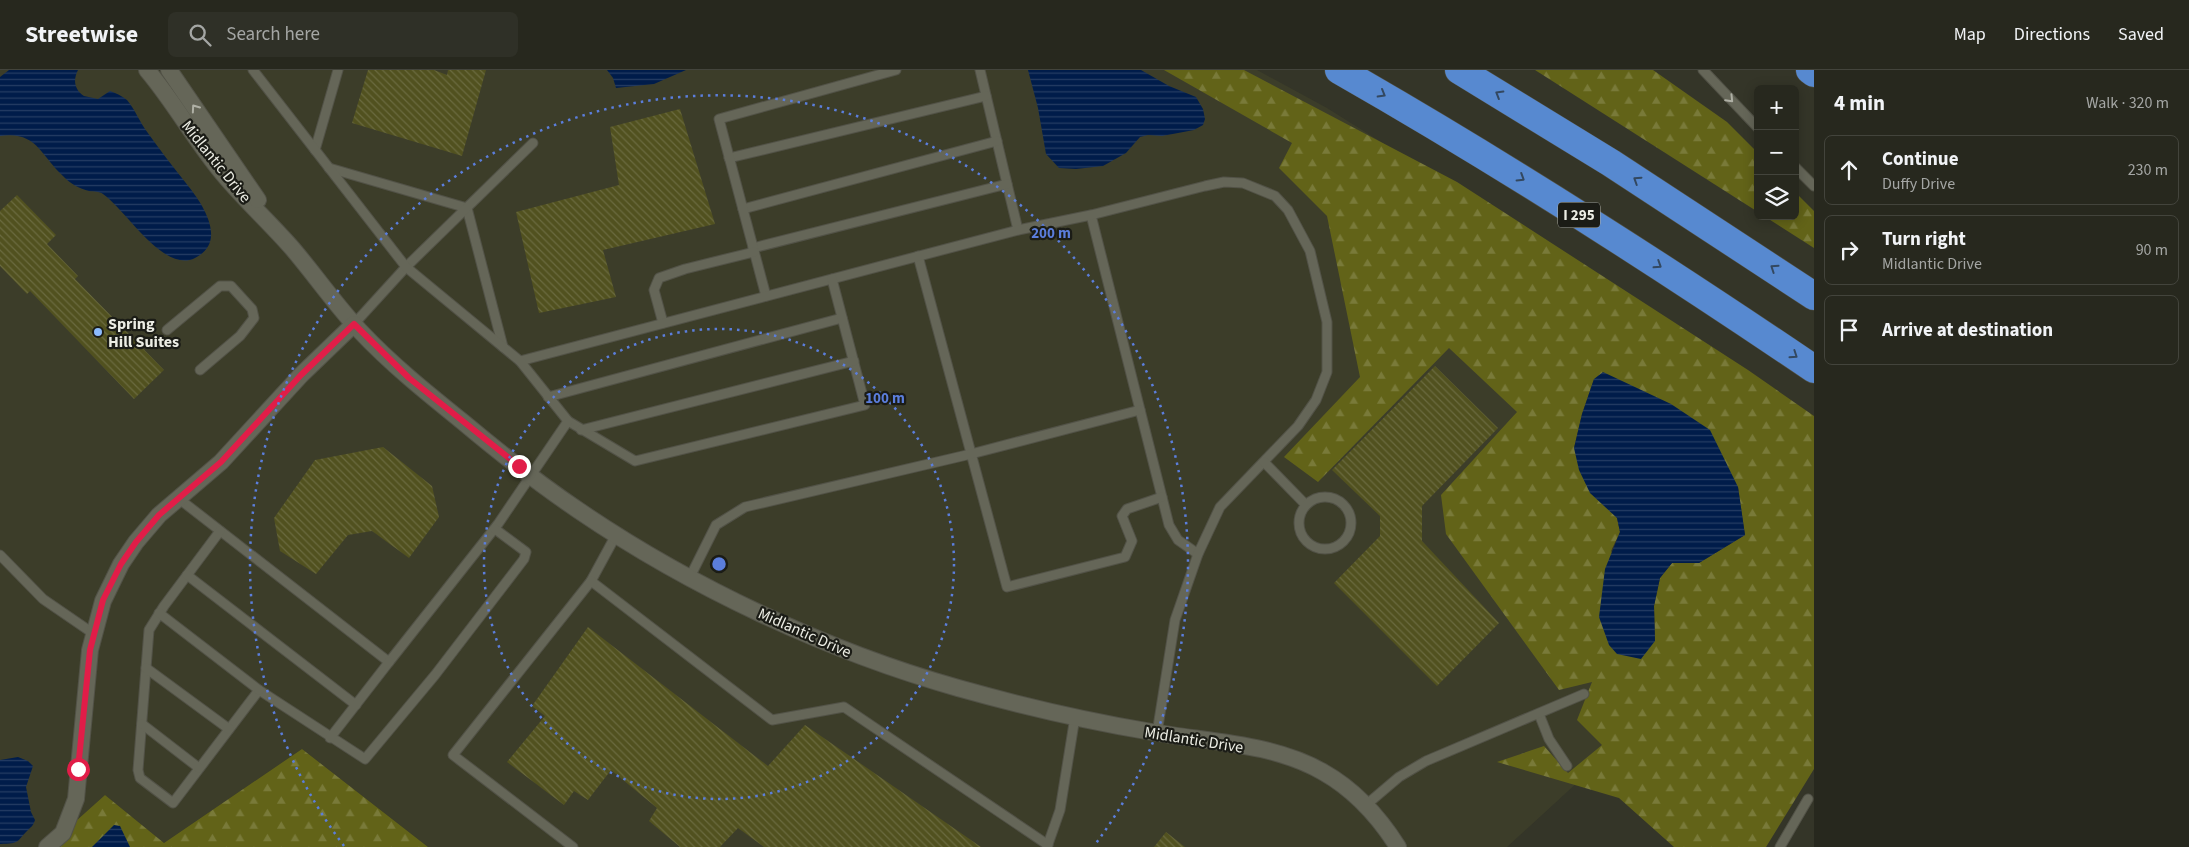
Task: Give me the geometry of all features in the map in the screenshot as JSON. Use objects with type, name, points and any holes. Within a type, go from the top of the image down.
[{"type":"highway","name":"I 295","points":[[1339,70],[1492,160],[1620,241],[1814,369]]},
{"type":"highway","points":[[1459,70],[1611,162],[1814,296]]},
{"type":"highway","points":[[1810,70],[1814,73]]},
{"type":"street","name":"Midlantic Drive","points":[[147,70],[223,174],[292,249],[354,324],[409,378],[489,444],[577,510],[616,535],[690,577],[788,625],[858,655],[957,688],[1075,717],[1157,733],[1253,748],[1284,756],[1322,771],[1366,805],[1387,830],[1398,847]]},
{"type":"street","name":"Midlantic Drive","points":[[169,70],[292,249]]},
{"type":"street","points":[[47,847],[63,833],[76,799],[87,682],[94,634],[103,600],[121,564],[136,542],[159,515],[221,462],[301,375],[354,324]]},
{"type":"lane","points":[[253,70],[406,267],[520,361],[568,421],[635,461],[865,405],[832,279]]},
{"type":"lane","points":[[315,150],[338,70]]},
{"type":"lane","points":[[766,296],[719,119],[896,70]]},
{"type":"lane","points":[[980,70],[1018,230]]},
{"type":"lane","points":[[1703,70],[1754,124]]},
{"type":"lane","points":[[729,158],[986,96]]},
{"type":"lane","points":[[743,209],[997,141]]},
{"type":"lane","points":[[354,324],[406,267],[533,143]]},
{"type":"lane","points":[[329,168],[467,208]]},
{"type":"lane","points":[[1799,171],[1814,186]]},
{"type":"lane","points":[[520,361],[1018,230],[1091,215],[1224,182],[1243,183],[1275,196],[1288,210],[1310,251],[1327,322],[1328,372],[1316,400],[1298,426],[1220,507],[1198,554],[1175,620],[1157,733]]},
{"type":"lane","points":[[662,324],[654,290],[659,278],[754,250],[1008,184]]},
{"type":"lane","points":[[467,208],[503,347]]},
{"type":"lane","points":[[1091,215],[1172,532],[1181,543],[1198,554]]},
{"type":"lane","points":[[918,256],[1007,587],[1125,557],[1132,541],[1122,516],[1127,509],[1162,497]]},
{"type":"lane","points":[[167,330],[220,286],[231,286],[252,309],[254,318],[240,336],[200,370]]},
{"type":"lane","points":[[548,397],[842,318]]},
{"type":"lane","points":[[581,430],[854,361]]},
{"type":"lane","points":[[690,577],[716,525],[744,507],[971,454],[1140,410]]},
{"type":"lane","points":[[330,738],[495,528],[568,421]]},
{"type":"lane","points":[[1264,462],[1306,505]]},
{"type":"lane","points":[[1321,497],[1329,497],[1344,505],[1349,512],[1351,521],[1347,537],[1334,548],[1325,550],[1309,544],[1300,530],[1299,521],[1306,505],[1321,497]]},
{"type":"lane","points":[[178,498],[389,662]]},
{"type":"lane","points":[[159,613],[259,690],[365,759],[435,675],[524,559],[526,552],[495,528]]},
{"type":"lane","points":[[220,531],[159,613],[149,630],[138,770],[140,778],[173,803],[259,690]]},
{"type":"lane","points":[[572,847],[452,755],[592,581],[616,535]]},
{"type":"lane","points":[[0,555],[43,599],[94,634]]},
{"type":"lane","points":[[187,575],[356,705]]},
{"type":"lane","points":[[592,581],[772,720],[844,707],[1048,846],[1060,810],[1075,717]]},
{"type":"lane","points":[[146,668],[229,729]]},
{"type":"lane","points":[[1366,805],[1399,777],[1426,761],[1584,694]]},
{"type":"lane","points":[[1539,714],[1549,739],[1567,766]]},
{"type":"lane","points":[[142,724],[199,768]]},
{"type":"lane","points":[[1780,847],[1808,799]]},
{"type":"shaded area","points":[[0,70],[1257,70],[1327,108],[1588,272],[1628,736],[1507,847],[428,847],[302,749],[164,843],[105,795],[47,847],[0,847]]},
{"type":"green space","points":[[1164,70],[1244,70],[1457,182],[1748,370],[1814,416],[1814,769],[1766,847],[1674,847],[1619,798],[1497,762],[1544,746],[1568,773],[1602,745],[1577,720],[1592,682],[1559,690],[1446,534],[1441,495],[1517,412],[1449,348],[1318,482],[1284,457],[1360,377],[1327,216],[1279,168],[1292,143]],"holes":[[[1594,379],[1738,487],[1745,535],[1699,563],[1672,563],[1660,578],[1654,606],[1655,641],[1611,551],[1620,532],[1617,518],[1574,448],[1582,414]]]},
{"type":"green space","points":[[1535,70],[1653,70],[1727,122],[1754,149],[1754,209]]},
{"type":"green space","points":[[1799,196],[1814,211],[1814,248],[1770,220],[1799,220]]},
{"type":"green space","points":[[302,749],[428,847],[47,847],[105,795],[164,843]]},
{"type":"water","points":[[9,70],[78,70],[75,84],[84,96],[98,99],[110,91],[127,100],[145,129],[201,204],[210,224],[211,234],[210,243],[205,251],[195,258],[183,260],[171,257],[146,238],[103,194],[82,189],[68,181],[37,146],[30,141],[12,135],[0,136],[0,77]]},
{"type":"water","points":[[607,70],[686,70],[654,84],[616,88],[613,78]]},
{"type":"water","points":[[1028,70],[1141,70],[1169,86],[1196,97],[1203,109],[1205,119],[1203,125],[1194,130],[1162,136],[1148,135],[1140,137],[1126,153],[1103,166],[1076,169],[1059,168],[1046,154],[1038,108]]},
{"type":"water","points":[[1603,372],[1671,404],[1710,430],[1738,487],[1745,535],[1699,563],[1672,563],[1660,578],[1654,606],[1655,641],[1641,659],[1617,654],[1609,645],[1599,617],[1605,569],[1620,532],[1617,518],[1590,493],[1579,470],[1574,448],[1582,414],[1594,379]]},
{"type":"water","points":[[18,757],[28,761],[33,766],[26,787],[31,812],[35,820],[32,826],[17,841],[0,844],[0,760]]},
{"type":"water","points":[[114,825],[120,826],[130,847],[92,847]]},
{"type":"building","points":[[368,70],[434,70],[447,75],[448,70],[486,70],[462,156],[352,123]]},
{"type":"building","points":[[680,109],[715,224],[603,250],[616,297],[539,313],[516,212],[619,185],[610,127]]},
{"type":"building","name":"Spring Hill Suites","points":[[17,195],[56,235],[47,244],[78,276],[75,279],[164,370],[134,399],[30,291],[27,294],[0,266],[0,211]]},
{"type":"building","points":[[1435,366],[1498,428],[1422,506],[1422,541],[1499,623],[1437,686],[1334,583],[1380,536],[1380,516],[1332,470]]},
{"type":"building","points":[[383,447],[432,486],[439,517],[409,558],[372,531],[348,535],[316,574],[280,551],[274,518],[315,460]]},
{"type":"building","points":[[588,627],[768,766],[805,725],[981,847],[764,847],[738,828],[720,847],[680,847],[649,821],[657,808],[611,770],[588,800],[574,791],[564,805],[507,762],[545,716],[532,706]]},
{"type":"building","points":[[1166,832],[1185,847],[1154,847]]},
{"type":"place","name":"Spring Hill Suites","points":[[98,332]]},
{"type":"route","points":[[78,769],[90,650],[103,600],[121,564],[136,542],[159,515],[213,470],[301,375],[354,324],[409,378],[489,444],[519,466]]}]
